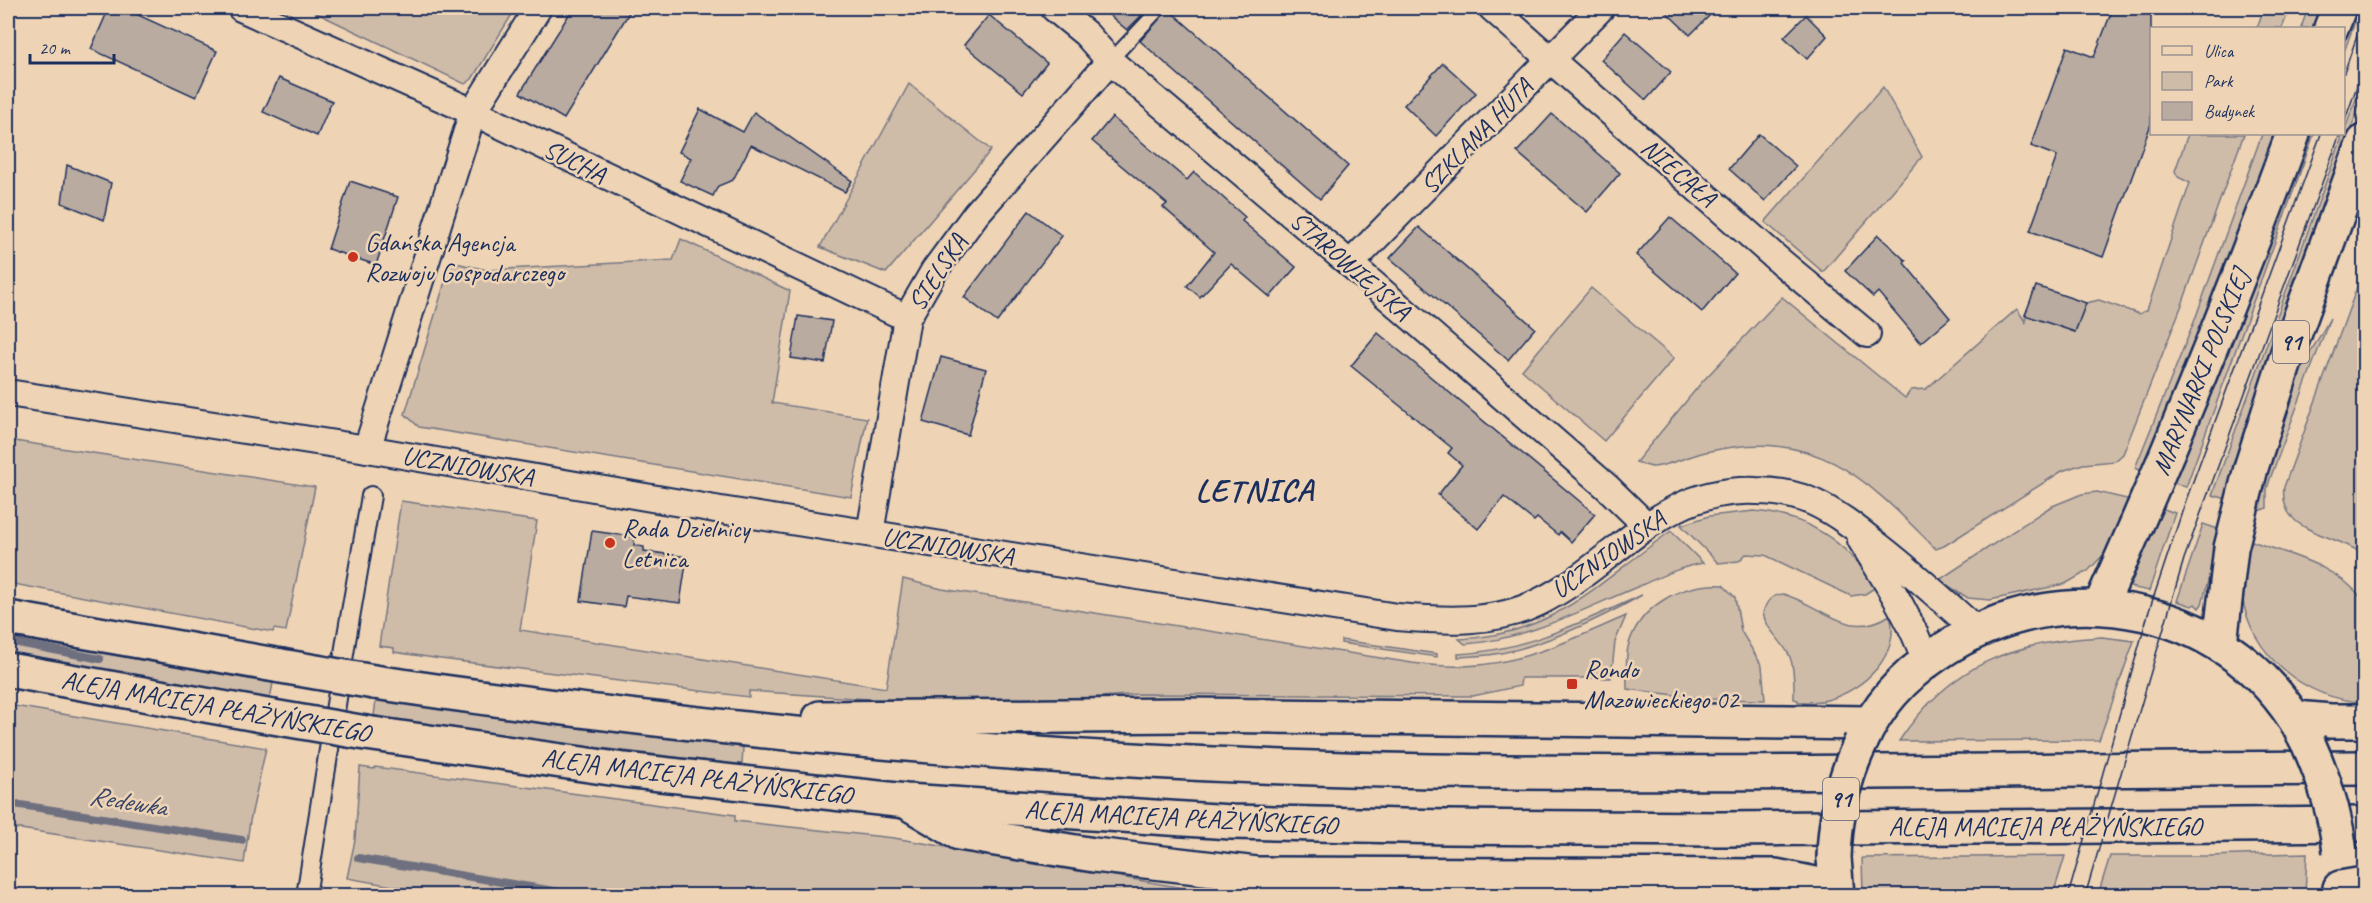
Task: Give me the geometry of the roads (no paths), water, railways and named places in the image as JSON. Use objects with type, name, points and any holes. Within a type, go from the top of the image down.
[{"type":"main road","points":[[2331,27],[2339,8]]},
{"type":"main road","name":"MARYNARKI POLSKIEJ","points":[[2100,607],[2152,490],[2245,264],[2293,135]]},
{"type":"main road","name":"91","points":[[2220,644],[2231,548],[2251,468],[2290,346],[2364,142]]},
{"type":"main road","name":"91","points":[[1835,880],[1836,824],[1842,790],[1865,733],[1886,701],[1926,662],[1977,630],[2037,611],[2068,607],[2100,607],[2148,614],[2183,625],[2220,644],[2261,677],[2302,730],[2326,785],[2335,818],[2348,889]]},
{"type":"main road","name":"ALEJA MACIEJA PŁAŻYŃSKIEGO","points":[[8,618],[374,682],[480,698],[814,736],[1022,754],[1232,765],[1432,771],[2364,768]]},
{"type":"main road","name":"ALEJA MACIEJA PŁAŻYŃSKIEGO","points":[[8,670],[366,733],[624,770],[906,801],[1231,822],[1446,827],[1721,829],[2364,824]]},
{"type":"main road","points":[[684,722],[809,718],[1187,715],[1865,733]]},
{"type":"main road","points":[[2302,730],[2331,722],[2364,721]]},
{"type":"main road","points":[[906,801],[959,833],[1094,855],[1208,870],[1269,874],[1775,876],[1835,880]]},
{"type":"street","name":"SUCHA","points":[[241,8],[473,112],[907,318]]},
{"type":"street","points":[[367,449],[473,112],[538,8]]},
{"type":"street","name":"STAROWIEJSKA","points":[[1054,8],[1086,34],[1110,61],[1350,264],[1607,487],[1646,525]]},
{"type":"street","name":"NIECAŁA","points":[[1492,8],[1775,257],[1867,334]]},
{"type":"street","name":"SZKLANA HUTA","points":[[1350,264],[1601,8]]},
{"type":"street","name":"SIELSKA","points":[[870,533],[907,318],[934,271],[976,214],[1110,61]]},
{"type":"street","name":"UCZNIOWSKA","points":[[8,393],[367,449],[870,533],[1397,617],[1449,621],[1494,617],[1538,603],[1582,577],[1663,514],[1705,495],[1736,490],[1774,491],[1811,501],[1851,525],[1919,577],[1977,630]]},
{"type":"street","points":[[306,896],[371,496]]},
{"type":"street","name":"UCZNIOWSKA","points":[[1851,525],[1894,594],[1926,662]]},
{"type":"lane","points":[[1110,61],[1160,8]]},
{"type":"waterway","points":[[8,641],[100,659]]},
{"type":"waterway","name":"Redewka","points":[[8,803],[242,840]]},
{"type":"waterway","name":"Redewka","points":[[358,858],[584,896]]},
{"type":"tram line","points":[[2345,70],[2364,16]]},
{"type":"tram line","points":[[2345,120],[2364,66]]},
{"type":"tram line","points":[[2068,896],[2148,614],[2185,503],[2321,135]]},
{"type":"tram line","points":[[2085,896],[2184,559],[2340,135]]},
{"type":"place","name":"Gdańska Agencja Rozwoju Gospodarczego","points":[[353,257]]},
{"type":"place","name":"Rada Dzielnicy Letnica","points":[[610,543]]},
{"type":"place","name":"Rondo Mazowieckiego 02","points":[[1572,684]]},
{"type":"district","name":"LETNICA","points":[[1255,490]]}]
